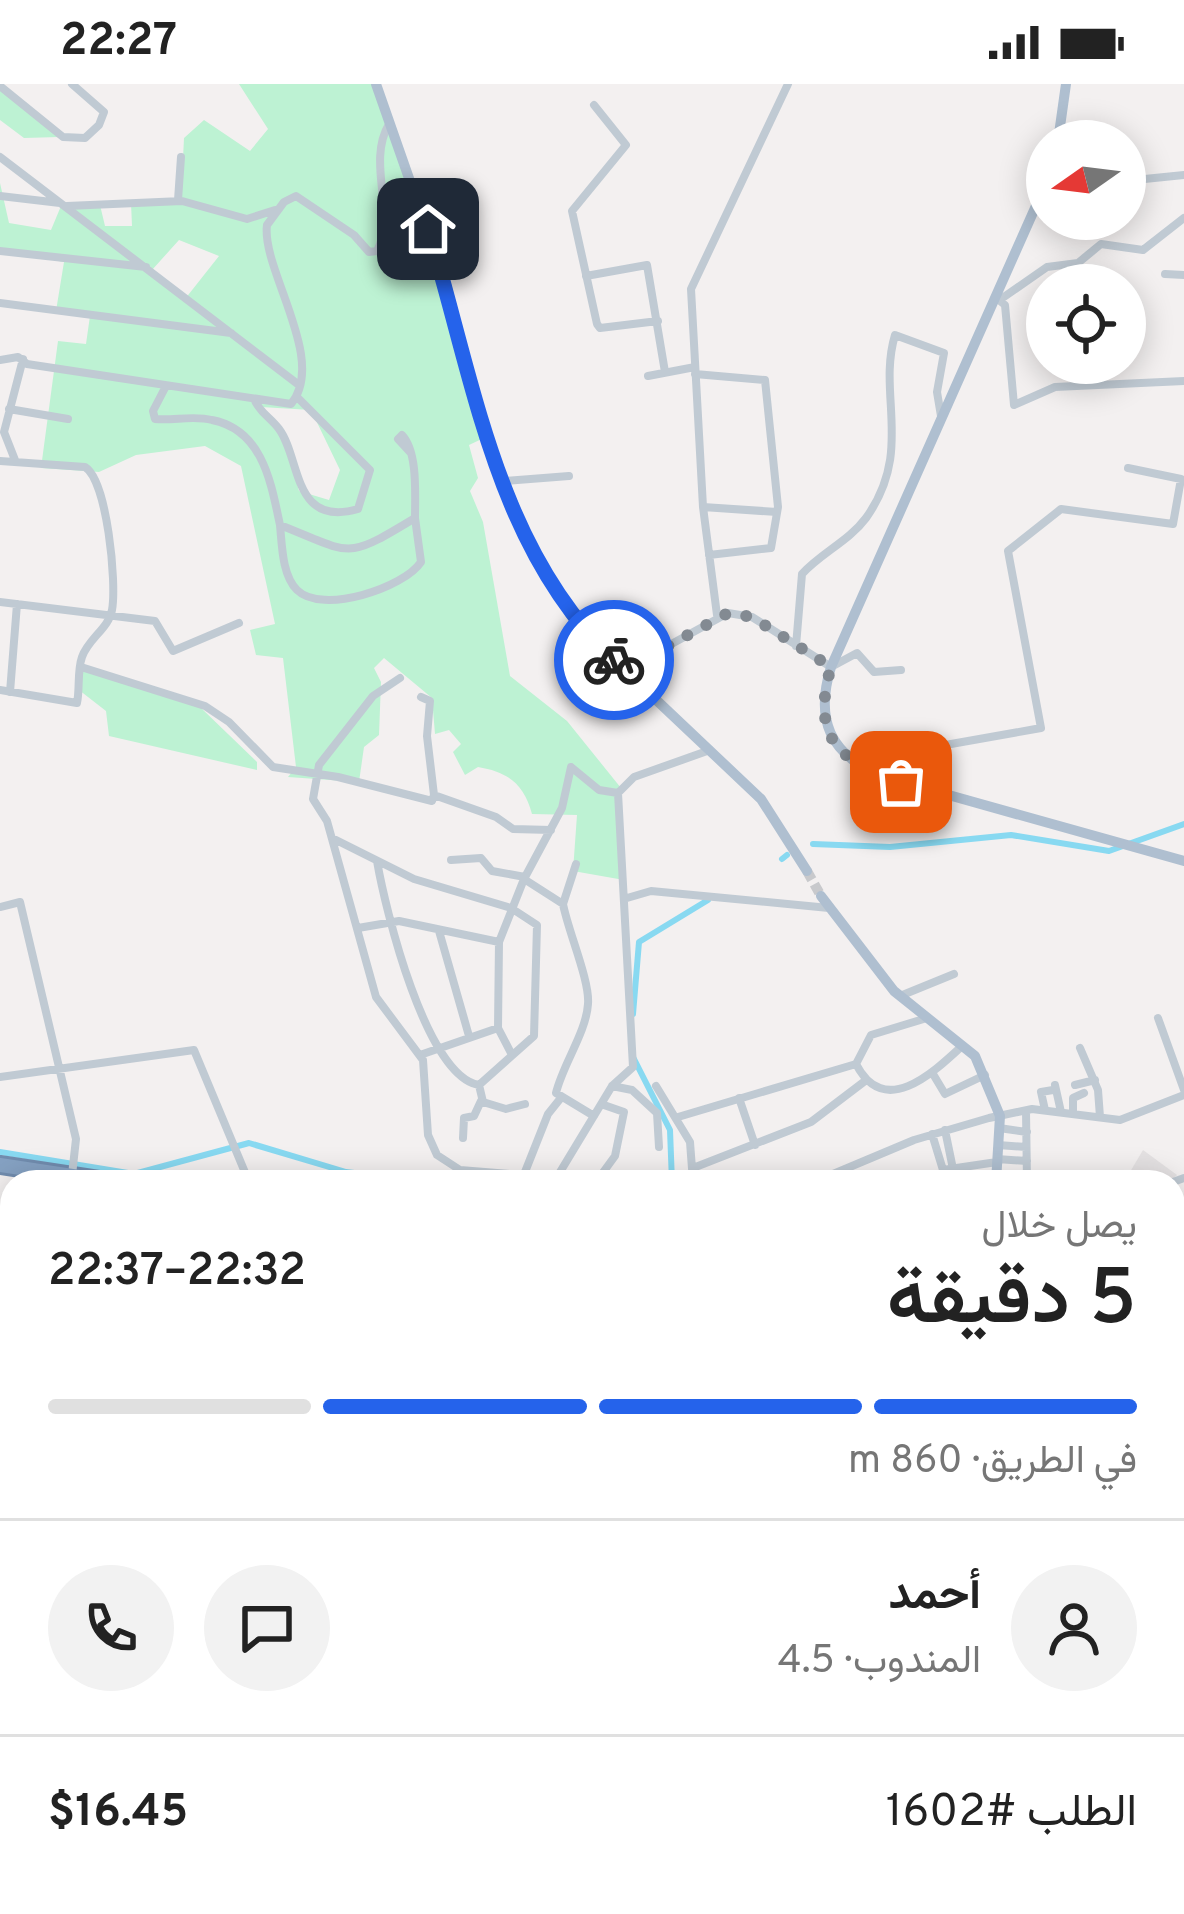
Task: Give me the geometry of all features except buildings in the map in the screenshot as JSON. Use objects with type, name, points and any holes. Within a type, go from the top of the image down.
[{"type":"highway","points":[[0,1165],[76,1170]]},
{"type":"main road","points":[[376,84],[446,284],[478,414],[502,481],[565,610],[760,799],[807,871]]},
{"type":"main road","points":[[1061,120],[1066,84]]},
{"type":"main road","points":[[1026,231],[839,651],[827,664],[823,718],[838,748],[862,768],[1184,861]]},
{"type":"main road","points":[[821,896],[899,996],[965,1044],[985,1075],[999,1122],[997,1170]]},
{"type":"street","points":[[0,86],[63,137],[85,138],[99,125],[104,112],[72,84]]},
{"type":"street","points":[[717,616],[703,507],[693,282],[788,84]]},
{"type":"street","points":[[594,105],[626,145],[572,211],[598,328],[658,321]]},
{"type":"street","points":[[16,460],[5,446],[2,431],[13,362],[287,405],[297,398],[298,375],[265,232],[289,197],[300,197],[369,252],[376,251],[386,233],[383,140],[390,123]]},
{"type":"street","points":[[178,200],[181,157]]},
{"type":"street","points":[[0,158],[232,333],[298,375]]},
{"type":"street","points":[[1146,179],[1184,175]]},
{"type":"street","points":[[0,196],[64,205],[178,200],[247,219],[265,232]]},
{"type":"street","points":[[247,219],[277,209]]},
{"type":"street","points":[[1184,218],[1144,250],[1102,244],[1073,265],[1047,267],[998,298],[1014,405],[1048,388],[1184,381]]},
{"type":"street","points":[[0,251],[148,267]]},
{"type":"street","points":[[129,266],[134,256]]},
{"type":"street","points":[[586,276],[647,265],[665,371]]},
{"type":"street","points":[[1165,274],[1184,274]]},
{"type":"street","points":[[0,303],[232,333]]},
{"type":"street","points":[[796,646],[802,574],[861,524],[890,461],[895,334],[944,353],[937,392],[942,418]]},
{"type":"street","points":[[648,376],[695,370],[766,382],[777,512],[771,548],[709,555]]},
{"type":"street","points":[[166,386],[153,411],[155,419],[214,420],[255,447],[270,475],[295,588],[305,596],[342,598],[374,591],[414,572],[421,562],[410,452]]},
{"type":"street","points":[[254,399],[282,434],[292,472],[308,498],[327,508],[358,509],[370,470],[297,398]]},
{"type":"street","points":[[9,409],[68,419]]},
{"type":"street","points":[[0,461],[85,466],[95,474],[107,527],[110,617],[84,653],[75,705],[5,691],[17,604]]},
{"type":"street","points":[[862,768],[906,752],[1041,728],[1008,554],[1040,523],[1067,509],[1179,525],[1181,479],[1128,467]]},
{"type":"street","points":[[502,481],[569,476]]},
{"type":"street","points":[[703,507],[777,512]]},
{"type":"street","points":[[280,525],[342,552],[363,548],[416,518]]},
{"type":"street","points":[[0,602],[154,621],[173,651],[239,623]]},
{"type":"street","points":[[624,670],[717,616],[752,617],[827,664],[857,653],[874,672],[902,670]]},
{"type":"street","points":[[81,667],[205,706],[229,722],[264,762],[433,801],[427,736],[433,710],[421,697]]},
{"type":"street","points":[[400,678],[374,695],[316,774],[313,799],[332,838],[376,997],[401,1037],[420,1054],[428,1135],[442,1160],[466,1170]]},
{"type":"street","points":[[561,1170],[612,1085],[632,1066],[627,898],[618,793],[634,777],[710,750]]},
{"type":"street","points":[[512,1055],[498,1028],[499,942],[511,908],[551,830],[571,767],[599,790],[618,793]]},
{"type":"street","points":[[434,795],[496,817],[513,829],[551,830]]},
{"type":"street","points":[[332,838],[435,887],[511,908],[538,929],[535,1033],[479,1085]]},
{"type":"street","points":[[451,860],[481,858],[492,871],[524,878],[562,904]]},
{"type":"street","points":[[377,861],[407,982],[439,1045],[468,1083],[479,1085]]},
{"type":"street","points":[[525,1170],[560,1100],[556,1090],[589,1003],[562,904],[576,863]]},
{"type":"street","points":[[627,898],[651,891],[829,908]]},
{"type":"street","points":[[0,907],[21,904],[76,1139],[73,1169]]},
{"type":"street","points":[[358,928],[390,920],[499,942]]},
{"type":"street","points":[[439,931],[469,1036]]},
{"type":"street","points":[[899,996],[954,974]]},
{"type":"street","points":[[678,1117],[856,1064],[871,1036],[928,1018]]},
{"type":"street","points":[[844,1170],[944,1130],[999,1122],[1026,1111],[1120,1120],[1184,1092],[1158,1018]]},
{"type":"street","points":[[420,1054],[498,1028]]},
{"type":"street","points":[[856,1064],[865,1081],[890,1092],[933,1074],[965,1044]]},
{"type":"street","points":[[1080,1048],[1095,1080],[1100,1117]]},
{"type":"street","points":[[0,1077],[194,1050],[243,1170]]},
{"type":"street","points":[[933,1074],[945,1094],[985,1075]]},
{"type":"street","points":[[1076,1085],[1095,1080]]},
{"type":"street","points":[[656,1086],[690,1142],[693,1168],[811,1122],[865,1081]]},
{"type":"street","points":[[464,1138],[464,1118],[474,1116],[481,1101],[479,1085]]},
{"type":"street","points":[[612,1085],[632,1090],[657,1113],[659,1147]]},
{"type":"street","points":[[1045,1110],[1041,1094],[1054,1088],[1061,1112]]},
{"type":"street","points":[[1073,1114],[1073,1098],[1084,1093]]},
{"type":"street","points":[[560,1100],[572,1098],[594,1116]]},
{"type":"street","points":[[740,1098],[754,1145]]},
{"type":"street","points":[[481,1101],[506,1109],[525,1104]]},
{"type":"street","points":[[601,1104],[625,1112],[606,1170]]},
{"type":"street","points":[[1026,1111],[1027,1170]]},
{"type":"street","points":[[999,1122],[1028,1132]]},
{"type":"street","points":[[944,1130],[953,1169]]},
{"type":"street","points":[[932,1134],[940,1167],[1027,1161]]},
{"type":"street","points":[[998,1145],[1027,1147]]},
{"type":"shaded area","points":[[1143,1150],[1170,1170],[1131,1170]]},
{"type":"green space","points":[[0,84],[59,137],[24,138],[0,120]]},
{"type":"green space","points":[[239,84],[380,84],[486,437],[469,445],[478,478],[470,491],[483,522],[510,676],[567,721],[621,788],[624,880],[573,871],[577,815],[532,814],[519,787],[506,776],[478,767],[465,775],[453,752],[461,744],[449,730],[435,734],[432,698],[384,658],[374,668],[381,682],[379,735],[364,747],[359,782],[288,777],[296,767],[283,658],[256,655],[250,630],[275,624],[241,466],[205,446],[136,455],[99,472],[41,468],[58,341],[86,344],[90,316],[56,311],[64,262],[0,250],[0,183],[9,223],[51,230],[61,206],[100,205],[105,226],[132,226],[131,203],[181,200],[184,138],[204,120],[250,151],[268,129]],"holes":[[[179,240],[219,256],[185,299],[152,270]],[[261,407],[311,410],[340,470],[329,500],[299,491],[286,441]]]},
{"type":"green space","points":[[79,666],[200,707],[257,762],[257,770],[109,736],[106,711],[79,690]]},
{"type":"waterway","points":[[813,844],[890,847],[1011,835],[1109,851],[1184,824]]},
{"type":"waterway","points":[[782,859],[787,855]]},
{"type":"waterway","points":[[633,1014],[639,942],[708,900]]},
{"type":"waterway","points":[[633,1057],[670,1130],[672,1170]]},
{"type":"waterway","points":[[149,1170],[249,1143],[339,1170]]},
{"type":"waterway","points":[[0,1152],[110,1170]]},
{"type":"tunnel","points":[[807,871],[821,896]]},
{"type":"way so far","points":[[614,660],[624,670],[717,616],[752,617],[831,667],[822,708],[832,740],[850,761],[901,782]]},
{"type":"route","points":[[428,229],[478,414],[524,534],[565,610],[614,660]]}]
